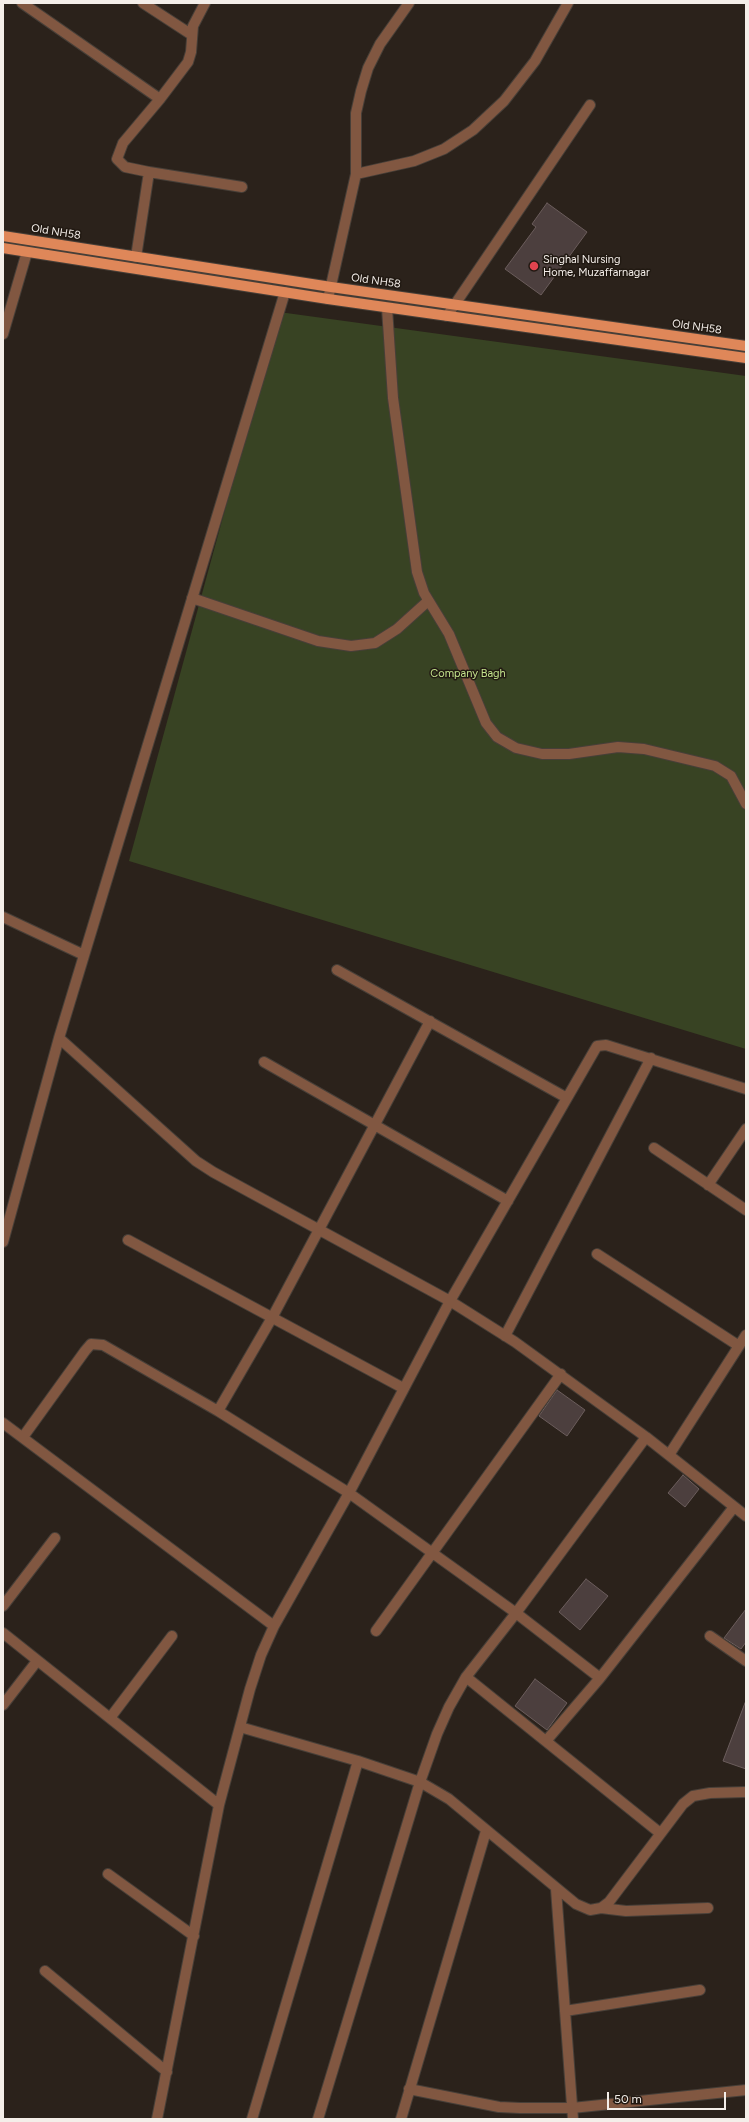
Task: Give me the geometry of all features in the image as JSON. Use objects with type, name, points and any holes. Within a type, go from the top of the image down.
[{"type":"main road","name":"Old NH58","points":[[3,236],[331,287],[746,346]]},
{"type":"main road","points":[[3,248],[387,308],[746,358]]},
{"type":"main road","points":[[153,272],[154,260]]},
{"type":"street","points":[[22,3],[160,99]]},
{"type":"street","points":[[143,3],[192,35]]},
{"type":"street","points":[[205,3],[197,16],[192,35],[191,52],[188,62],[160,99],[123,143],[117,158],[125,167],[242,187]]},
{"type":"street","points":[[328,299],[356,174],[356,113],[361,91],[368,68],[380,44],[409,3]]},
{"type":"street","points":[[356,174],[414,161],[444,149],[473,130],[504,101],[535,61],[568,3]]},
{"type":"street","points":[[447,316],[590,105]]},
{"type":"street","points":[[136,257],[149,172]]},
{"type":"street","points":[[3,334],[27,252]]},
{"type":"street","points":[[3,1242],[59,1038],[285,292]]},
{"type":"street","points":[[387,308],[393,398],[417,572],[428,601],[449,634],[486,723],[497,737],[516,748],[542,754],[569,754],[618,747],[644,749],[715,766],[731,776],[746,804]]},
{"type":"street","points":[[192,598],[318,641],[351,646],[375,643],[397,629],[428,601]]},
{"type":"street","points":[[3,917],[84,954]]},
{"type":"street","points":[[337,970],[568,1098]]},
{"type":"street","points":[[218,1412],[273,1316],[430,1021]]},
{"type":"street","points":[[59,1038],[196,1161],[213,1172],[450,1301],[505,1336],[562,1374],[646,1437],[746,1516]]},
{"type":"street","points":[[157,2119],[219,1805],[250,1689],[274,1626],[350,1493],[403,1388],[450,1301],[594,1051],[601,1044],[651,1058],[746,1089]]},
{"type":"street","points":[[505,1336],[651,1058]]},
{"type":"street","points":[[264,1062],[508,1201]]},
{"type":"street","points":[[708,1185],[746,1129]]},
{"type":"street","points":[[654,1148],[746,1210]]},
{"type":"street","points":[[128,1240],[273,1316],[403,1388]]},
{"type":"street","points":[[597,1254],[739,1346]]},
{"type":"street","points":[[669,1455],[746,1335]]},
{"type":"street","points":[[23,1437],[85,1351],[91,1344],[97,1343],[218,1412],[350,1493],[516,1613],[600,1678]]},
{"type":"street","points":[[376,1631],[562,1374]]},
{"type":"street","points":[[3,1423],[274,1626]]},
{"type":"street","points":[[318,2119],[420,1782],[437,1734],[466,1677],[516,1613],[646,1437]]},
{"type":"street","points":[[546,1741],[600,1678],[734,1508]]},
{"type":"street","points":[[3,1606],[55,1538]]},
{"type":"street","points":[[3,1634],[219,1805]]},
{"type":"street","points":[[110,1718],[172,1636]]},
{"type":"street","points":[[710,1636],[746,1661]]},
{"type":"street","points":[[3,1705],[37,1661]]},
{"type":"street","points":[[466,1677],[660,1833]]},
{"type":"street","points":[[240,1727],[358,1761],[420,1782],[449,1799],[556,1889],[576,1904],[590,1910],[601,1908],[626,1911],[708,1908]]},
{"type":"street","points":[[252,2119],[358,1761]]},
{"type":"street","points":[[601,1908],[615,1896],[660,1833],[683,1804],[693,1796],[710,1792],[746,1792]]},
{"type":"street","points":[[401,2119],[486,1831]]},
{"type":"street","points":[[108,1874],[194,1936]]},
{"type":"street","points":[[556,1889],[573,2119]]},
{"type":"street","points":[[45,1971],[167,2072]]},
{"type":"street","points":[[565,2011],[700,1990]]},
{"type":"street","points":[[410,2089],[499,2107],[572,2108],[746,2090]]},
{"type":"green space","name":"Company Bagh","points":[[279,312],[746,376],[746,1049],[129,861]]},
{"type":"building","points":[[547,203],[587,232],[541,295],[505,269],[536,227],[532,224]]},
{"type":"building","points":[[557,1390],[585,1410],[567,1436],[539,1416]]},
{"type":"building","points":[[683,1475],[699,1489],[685,1507],[668,1493]]},
{"type":"building","points":[[586,1579],[608,1596],[580,1630],[559,1612]]},
{"type":"building","points":[[746,1609],[746,1642],[741,1649],[724,1638]]},
{"type":"building","points":[[535,1679],[567,1703],[547,1730],[515,1706]]},
{"type":"building","points":[[746,1703],[746,1769],[723,1761]]},
{"type":"place","name":"Singhal Nursing Home, Muzaffarnagar","points":[[534,266]]}]
